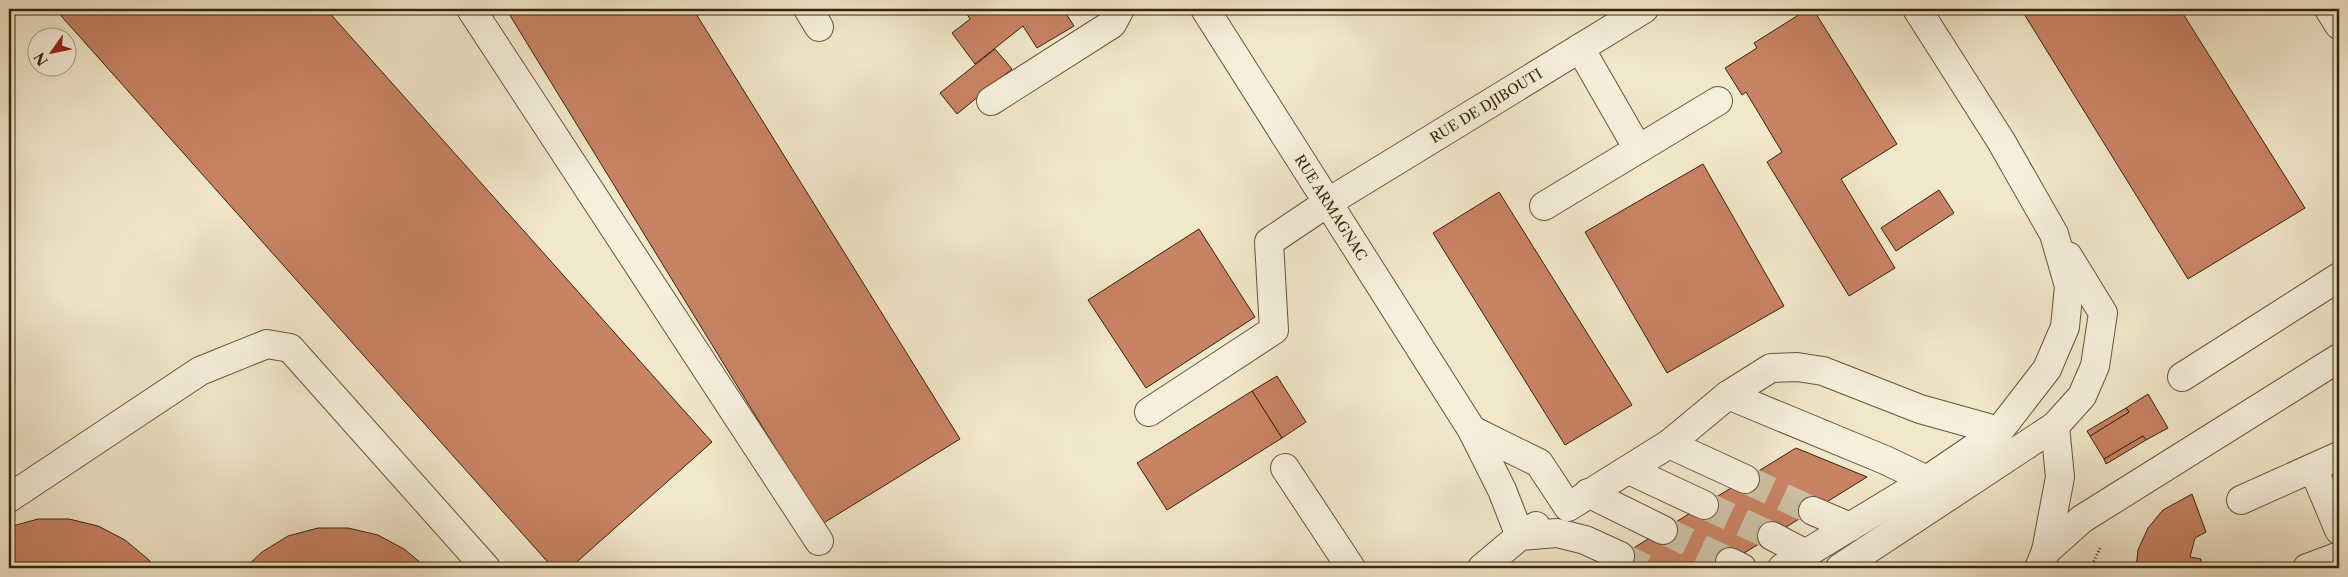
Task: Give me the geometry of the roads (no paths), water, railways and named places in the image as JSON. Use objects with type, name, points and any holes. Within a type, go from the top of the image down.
[{"type":"street","points":[[472,9],[819,541]]},
{"type":"street","points":[[991,101],[1112,24],[1120,9]]},
{"type":"street","name":"RUE ARMAGNAC","points":[[1205,9],[1472,430],[1502,490],[1520,536]]},
{"type":"street","name":"RUE DE DJIBOUTI","points":[[1149,412],[1274,330],[1269,242],[1327,203],[1644,9]]},
{"type":"street","points":[[1840,568],[2055,426],[2082,396],[2094,366],[2103,313],[2054,234],[2001,141],[1917,9]]},
{"type":"street","points":[[2329,9],[2339,26]]},
{"type":"street","points":[[1580,48],[1638,149]]},
{"type":"street","points":[[1544,206],[1718,101]]},
{"type":"street","points":[[1782,568],[1927,480],[1999,431],[2047,369],[2065,327],[2068,286],[2054,234]]},
{"type":"street","points":[[2182,377],[2339,277]]},
{"type":"street","points":[[9,498],[200,371],[266,344],[290,348],[486,568]]},
{"type":"street","points":[[2042,560],[2082,519],[2194,447],[2339,358]]},
{"type":"street","points":[[1482,568],[1520,536],[1669,444],[1728,395],[1771,368],[1797,367],[1823,371],[1920,409],[1999,431]]},
{"type":"street","points":[[1728,395],[1885,460],[1927,480]]},
{"type":"street","points":[[2042,560],[2060,477],[2055,426]]},
{"type":"street","points":[[1472,430],[1539,463],[1578,500],[1663,530]]},
{"type":"street","points":[[1669,444],[1745,479]]},
{"type":"street","points":[[2241,500],[2339,456]]},
{"type":"street","points":[[1285,468],[1351,568]]},
{"type":"street","points":[[2313,468],[2339,530]]},
{"type":"street","points":[[1629,470],[1704,505]]},
{"type":"street","points":[[1813,511],[1850,527]]},
{"type":"street","points":[[1520,536],[1557,533],[1585,540],[1620,556]]},
{"type":"street","points":[[1772,536],[1806,554]]},
{"type":"street","points":[[2307,568],[2339,556]]},
{"type":"tunnel","points":[[1745,479],[1813,511]]},
{"type":"tunnel","points":[[1704,505],[1772,536]]},
{"type":"tunnel","points":[[1663,530],[1730,562]]},
{"type":"tunnel","points":[[1620,556],[1645,568]]}]
